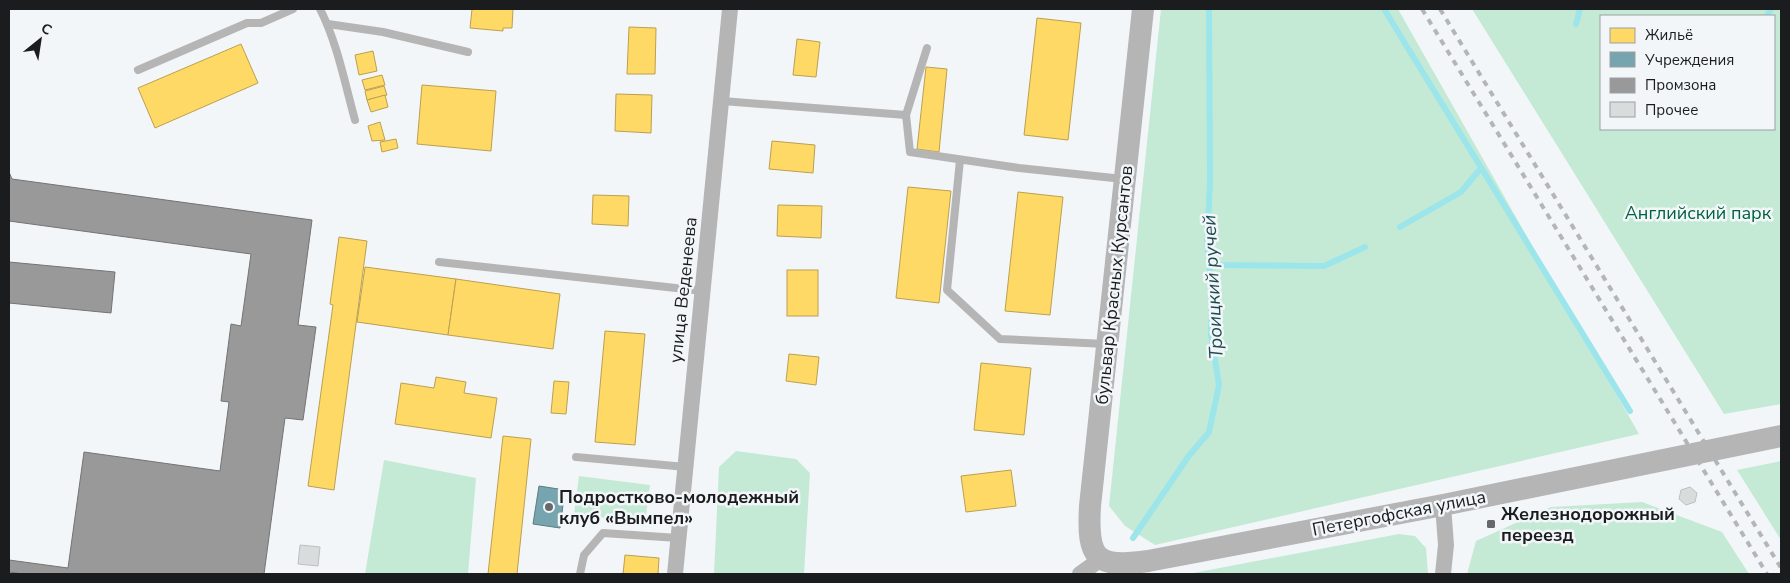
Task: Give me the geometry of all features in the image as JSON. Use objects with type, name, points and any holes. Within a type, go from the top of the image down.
[{"type":"main road","name":"бульвар Красных Курсантов","points":[[1101,559],[1092,545],[1089,530],[1143,9]]},
{"type":"main road","name":"Петергофская улица","points":[[1101,559],[1111,564],[1140,562],[1443,505],[1781,436]]},
{"type":"street","name":"улица Веденеева","points":[[675,574],[730,9]]},
{"type":"street","points":[[1443,505],[1446,545],[1443,574]]},
{"type":"street","points":[[1080,574],[1101,559]]},
{"type":"lane","points":[[138,70],[247,23],[261,23],[293,9]]},
{"type":"lane","points":[[320,9],[328,24],[355,120]]},
{"type":"lane","points":[[328,24],[383,32],[468,52]]},
{"type":"lane","points":[[927,48],[906,115],[910,152],[960,160],[1125,179]]},
{"type":"lane","points":[[722,101],[906,115]]},
{"type":"lane","points":[[960,160],[948,290],[1000,339],[1108,344]]},
{"type":"lane","points":[[439,262],[703,290]]},
{"type":"lane","points":[[576,458],[686,468]]},
{"type":"lane","points":[[580,574],[584,555],[603,534],[678,538]]},
{"type":"green space","points":[[1161,9],[1398,9],[1639,434],[1155,545],[1125,526],[1109,506]]},
{"type":"green space","name":"Английский парк","points":[[1472,9],[1781,9],[1781,404],[1724,414]]},
{"type":"green space","points":[[736,451],[796,459],[810,473],[804,574],[714,574],[719,467]]},
{"type":"green space","points":[[384,460],[476,478],[468,574],[365,574]]},
{"type":"green space","points":[[1781,461],[1781,540],[1737,470]]},
{"type":"green space","points":[[579,476],[650,485],[645,523],[574,514]]},
{"type":"green space","points":[[1642,502],[1722,532],[1749,574],[1467,574],[1476,541],[1551,507]]},
{"type":"green space","points":[[1399,534],[1415,536],[1426,548],[1428,574],[1188,574]]},
{"type":"building: Жильё","points":[[472,9],[513,9],[512,28],[503,28],[503,31],[470,28]]},
{"type":"building: Жильё","points":[[1037,18],[1081,23],[1068,140],[1024,135]]},
{"type":"building: Жильё","points":[[629,27],[656,28],[655,74],[627,74]]},
{"type":"building: Жильё","points":[[797,39],[820,42],[816,77],[793,75]]},
{"type":"building: Жильё","points":[[241,44],[258,83],[155,128],[138,88]]},
{"type":"building: Жильё","points":[[373,51],[377,71],[359,75],[355,55]]},
{"type":"building: Жильё","points":[[926,67],[947,69],[939,152],[917,149]]},
{"type":"building: Жильё","points":[[382,75],[385,85],[365,90],[362,80]]},
{"type":"building: Жильё","points":[[422,85],[496,91],[491,151],[417,144]]},
{"type":"building: Жильё","points":[[384,86],[387,95],[367,100],[365,91]]},
{"type":"building: Жильё","points":[[616,94],[652,95],[651,133],[615,131]]},
{"type":"building: Жильё","points":[[385,95],[388,107],[371,112],[367,100]]},
{"type":"building: Жильё","points":[[380,122],[385,140],[372,141],[368,126]]},
{"type":"building: Жильё","points":[[396,139],[398,148],[382,152],[380,142]]},
{"type":"building: Жильё","points":[[772,141],[815,145],[813,173],[769,169]]},
{"type":"building: Жильё","points":[[908,187],[951,191],[939,303],[896,298]]},
{"type":"building: Жильё","points":[[1018,192],[1063,197],[1050,315],[1005,311]]},
{"type":"building: Жильё","points":[[593,195],[629,196],[628,226],[592,224]]},
{"type":"building: Жильё","points":[[778,205],[822,206],[821,238],[777,236]]},
{"type":"building: Жильё","points":[[339,237],[367,241],[334,490],[308,486],[333,305],[330,304]]},
{"type":"building: Жильё","points":[[365,267],[456,279],[448,335],[357,322]]},
{"type":"building: Жильё","points":[[787,270],[818,270],[818,316],[787,316]]},
{"type":"building: Жильё","points":[[456,279],[560,294],[553,349],[448,335]]},
{"type":"building: Жильё","points":[[605,331],[645,334],[635,445],[595,442]]},
{"type":"building: Жильё","points":[[789,354],[819,357],[816,385],[786,381]]},
{"type":"building: Жильё","points":[[981,363],[1031,368],[1024,435],[974,430]]},
{"type":"building: Жильё","points":[[436,377],[466,382],[464,393],[497,398],[491,438],[395,424],[401,383],[434,388]]},
{"type":"building: Жильё","points":[[554,381],[569,382],[566,414],[551,413]]},
{"type":"building: Жильё","points":[[503,436],[531,439],[517,574],[488,574]]},
{"type":"building: Жильё","points":[[1011,470],[1016,506],[966,512],[961,476]]},
{"type":"building: Жильё","points":[[625,555],[659,558],[658,574],[623,574]]},
{"type":"building: Учреждения","name":"Подростково-молодежный клуб «Вымпел»","points":[[539,486],[565,490],[560,528],[533,524]]},
{"type":"building: Промзона","points":[[9,172],[12,179],[312,220],[298,325],[316,327],[303,420],[285,418],[264,574],[23,574],[9,572],[9,560],[68,568],[84,452],[220,471],[229,402],[221,401],[231,324],[241,326],[251,254],[9,221]]},
{"type":"building: Промзона","points":[[9,262],[115,272],[111,313],[9,303]]},
{"type":"building: Прочее","points":[[1690,487],[1697,493],[1695,502],[1686,505],[1679,499],[1681,490]]},
{"type":"building: Прочее","points":[[300,545],[320,547],[318,566],[298,564]]},
{"type":"waterway","name":"Троицкий ручей","points":[[1133,538],[1188,457],[1209,432],[1219,385],[1211,334],[1212,292],[1207,239],[1210,184],[1209,9]]},
{"type":"waterway","points":[[1384,9],[1630,411]]},
{"type":"waterway","points":[[1576,24],[1580,9]]},
{"type":"waterway","points":[[1768,15],[1771,9]]},
{"type":"waterway","points":[[1400,227],[1461,192],[1481,168]]},
{"type":"waterway","points":[[1209,265],[1324,266],[1365,247]]},
{"type":"railway","points":[[1422,9],[1767,574]]},
{"type":"railway","points":[[1440,9],[1781,568]]},
{"type":"place","name":"Подростково-молодежный клуб «Вымпел»","points":[[549,507]]},
{"type":"place","name":"Железнодорожный переезд","points":[[1491,524]]}]
